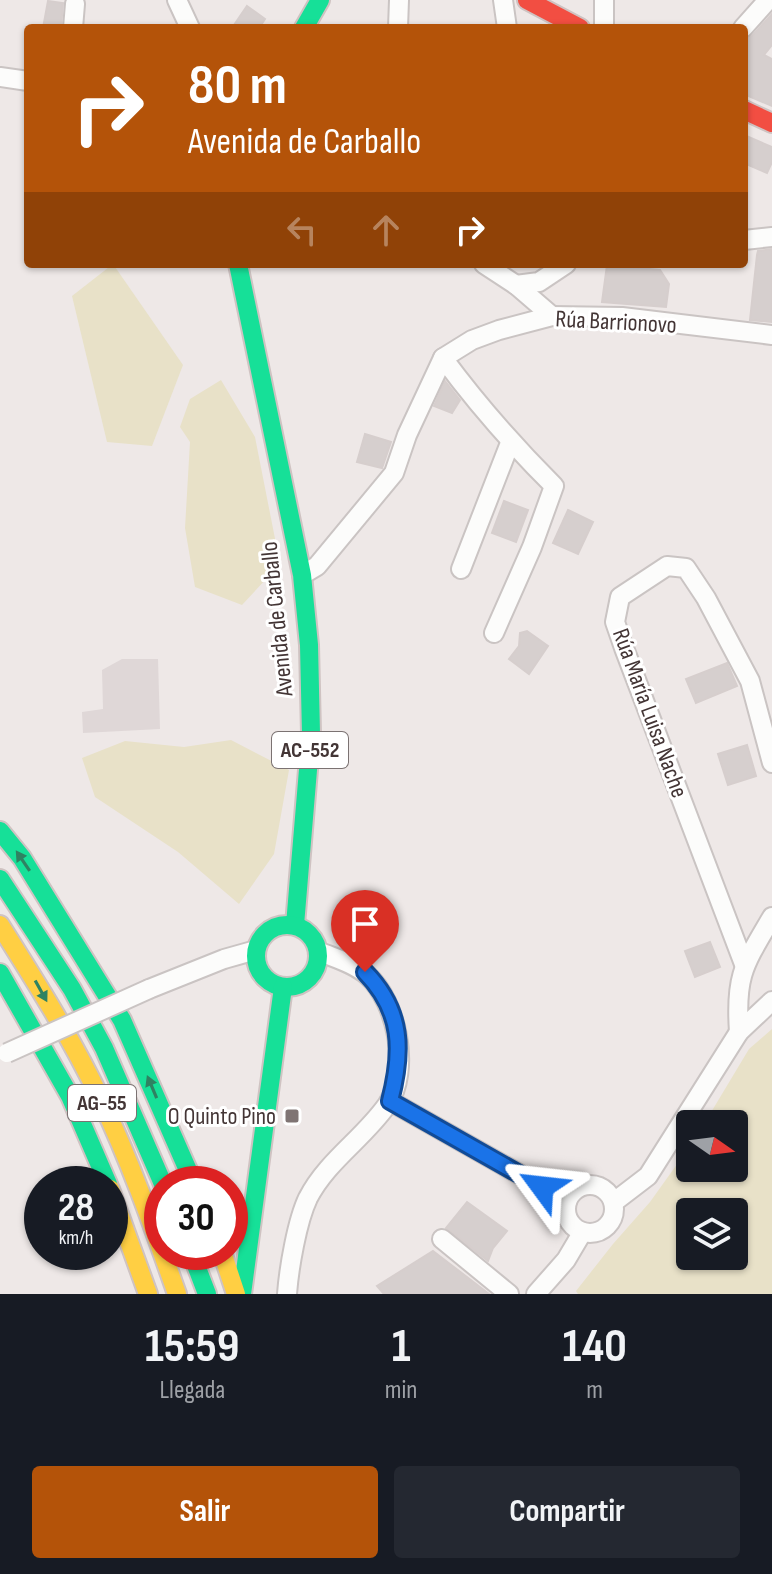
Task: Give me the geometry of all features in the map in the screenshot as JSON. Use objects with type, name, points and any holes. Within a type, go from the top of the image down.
[{"type":"main road","points":[[306,24],[320,0]]},
{"type":"main road","points":[[527,0],[572,24]]},
{"type":"main road","points":[[748,112],[772,123]]},
{"type":"main road","name":"Avenida de Carballo","points":[[239,268],[302,575],[309,645],[311,734],[295,925]]},
{"type":"main road","points":[[0,831],[22,858],[122,1020],[186,1166]]},
{"type":"main road","name":"AG-55","points":[[0,879],[72,989],[97,1036],[155,1166]]},
{"type":"main road","name":"AG-55","points":[[0,925],[101,1100],[177,1294]]},
{"type":"main road","points":[[295,925],[310,935],[318,951],[316,968],[299,985],[283,987],[273,984],[258,970],[256,950],[266,932],[274,926],[295,925]]},
{"type":"main road","points":[[0,973],[70,1096],[100,1166]]},
{"type":"main road","points":[[239,1294],[283,987]]},
{"type":"main road","points":[[128,1239],[148,1294]]},
{"type":"main road","points":[[198,1270],[207,1294]]},
{"type":"main road","points":[[229,1270],[239,1294]]},
{"type":"street","points":[[177,0],[188,24]]},
{"type":"street","points":[[398,24],[399,0]]},
{"type":"street","points":[[503,0],[506,24]]},
{"type":"street","points":[[604,0],[604,24]]},
{"type":"street","points":[[747,24],[768,0]]},
{"type":"street","points":[[73,24],[75,4]]},
{"type":"street","points":[[0,77],[24,80]]},
{"type":"street","points":[[748,240],[772,237]]},
{"type":"street","points":[[490,268],[516,285],[552,316]]},
{"type":"street","points":[[516,285],[539,282],[560,268]]},
{"type":"street","name":"Rúa Barrionovo","points":[[443,358],[472,340],[552,316],[622,317],[772,335]]},
{"type":"street","points":[[302,575],[317,566],[394,473],[407,435],[443,358],[510,443],[554,486],[532,547],[494,633]]},
{"type":"street","points":[[461,569],[510,443]]},
{"type":"street","name":"Rúa María Luisa Nache","points":[[744,964],[615,622],[620,597],[667,566],[686,568],[706,598],[750,681],[772,763]]},
{"type":"street","points":[[739,1032],[736,997],[744,964],[772,917]]},
{"type":"street","points":[[4,1055],[149,989],[224,959],[256,950]]},
{"type":"street","points":[[287,1294],[307,1201],[323,1173],[390,1101],[399,1050],[393,1011],[378,986],[365,972],[318,951]]},
{"type":"street","points":[[614,1202],[648,1176],[739,1032],[772,1001]]},
{"type":"street","points":[[390,1101],[567,1201]]},
{"type":"street","points":[[590,1185],[604,1188],[614,1202],[613,1220],[595,1234],[582,1233],[568,1219],[567,1201],[576,1189],[590,1185]]},
{"type":"street","points":[[536,1294],[566,1260],[582,1233]]},
{"type":"street","points":[[442,1239],[509,1294]]},
{"type":"shaded area","points":[[108,268],[116,268],[183,365],[152,446],[107,442],[72,296]]},
{"type":"shaded area","points":[[221,380],[255,437],[280,564],[242,605],[195,587],[185,528],[190,442],[180,427],[190,399]]},
{"type":"shaded area","points":[[122,659],[158,659],[160,729],[83,733],[82,712],[103,709],[102,670]]},
{"type":"shaded area","points":[[231,740],[289,770],[274,854],[239,904],[178,852],[95,797],[82,758],[125,741],[184,747]]},
{"type":"shaded area","points":[[772,1029],[772,1294],[578,1294],[576,1291],[676,1166],[676,1182],[748,1182],[748,1110],[712,1110],[749,1049]]},
{"type":"building","points":[[48,1],[63,3],[61,24],[44,24]]},
{"type":"building","points":[[247,6],[265,19],[262,24],[235,24]]},
{"type":"building","points":[[772,14],[772,45],[764,55],[772,59],[772,106],[748,96],[748,38]]},
{"type":"building","points":[[748,137],[772,147],[772,162],[767,173],[748,165]]},
{"type":"building","points":[[772,249],[772,322],[750,320],[758,251]]},
{"type":"building","points":[[607,268],[660,270],[669,284],[666,307],[602,302]]},
{"type":"building","points":[[445,381],[460,400],[452,413],[434,406]]},
{"type":"building","points":[[365,434],[391,442],[382,468],[357,462]]},
{"type":"building","points":[[504,501],[528,510],[516,542],[492,533]]},
{"type":"building","points":[[568,510],[593,522],[578,554],[553,543]]},
{"type":"building","points":[[527,631],[548,646],[529,674],[509,659],[519,646],[520,633]]},
{"type":"building","points":[[727,663],[737,686],[696,703],[686,679]]},
{"type":"building","points":[[747,745],[756,776],[728,785],[718,754]]},
{"type":"building","points":[[710,942],[720,967],[695,977],[685,951]]},
{"type":"building","points":[[467,1202],[507,1231],[493,1248],[488,1261],[446,1228]]},
{"type":"building","points":[[433,1251],[489,1294],[384,1294],[377,1286]]},
{"type":"traffic: fast","points":[[306,24],[320,0]]},
{"type":"traffic: fast","points":[[239,268],[302,575],[309,645],[311,734],[295,925]]},
{"type":"traffic: fast","points":[[0,831],[22,858],[122,1020],[186,1166]]},
{"type":"traffic: fast","points":[[0,879],[72,989],[104,1048],[155,1166]]},
{"type":"traffic: fast","points":[[281,925],[293,925],[309,934],[316,944],[318,956],[316,968],[309,978],[293,987],[281,987],[261,973],[256,962],[256,950],[270,930],[281,925]]},
{"type":"traffic: fast","points":[[0,973],[70,1096],[100,1166]]},
{"type":"traffic: fast","points":[[242,1294],[283,987]]},
{"type":"traffic: fast","points":[[198,1270],[207,1294]]},
{"type":"traffic: slow","points":[[0,925],[90,1077],[132,1172],[177,1294]]},
{"type":"traffic: slow","points":[[128,1239],[148,1294]]},
{"type":"traffic: slow","points":[[228,1270],[236,1294]]},
{"type":"traffic: jam","points":[[527,0],[572,24]]},
{"type":"traffic: jam","points":[[748,112],[772,123]]},
{"type":"place","name":"O Quinto Pino","points":[[292,1116]]},
{"type":"route","points":[[365,972],[393,1011],[399,1050],[390,1101],[542,1187]]}]
